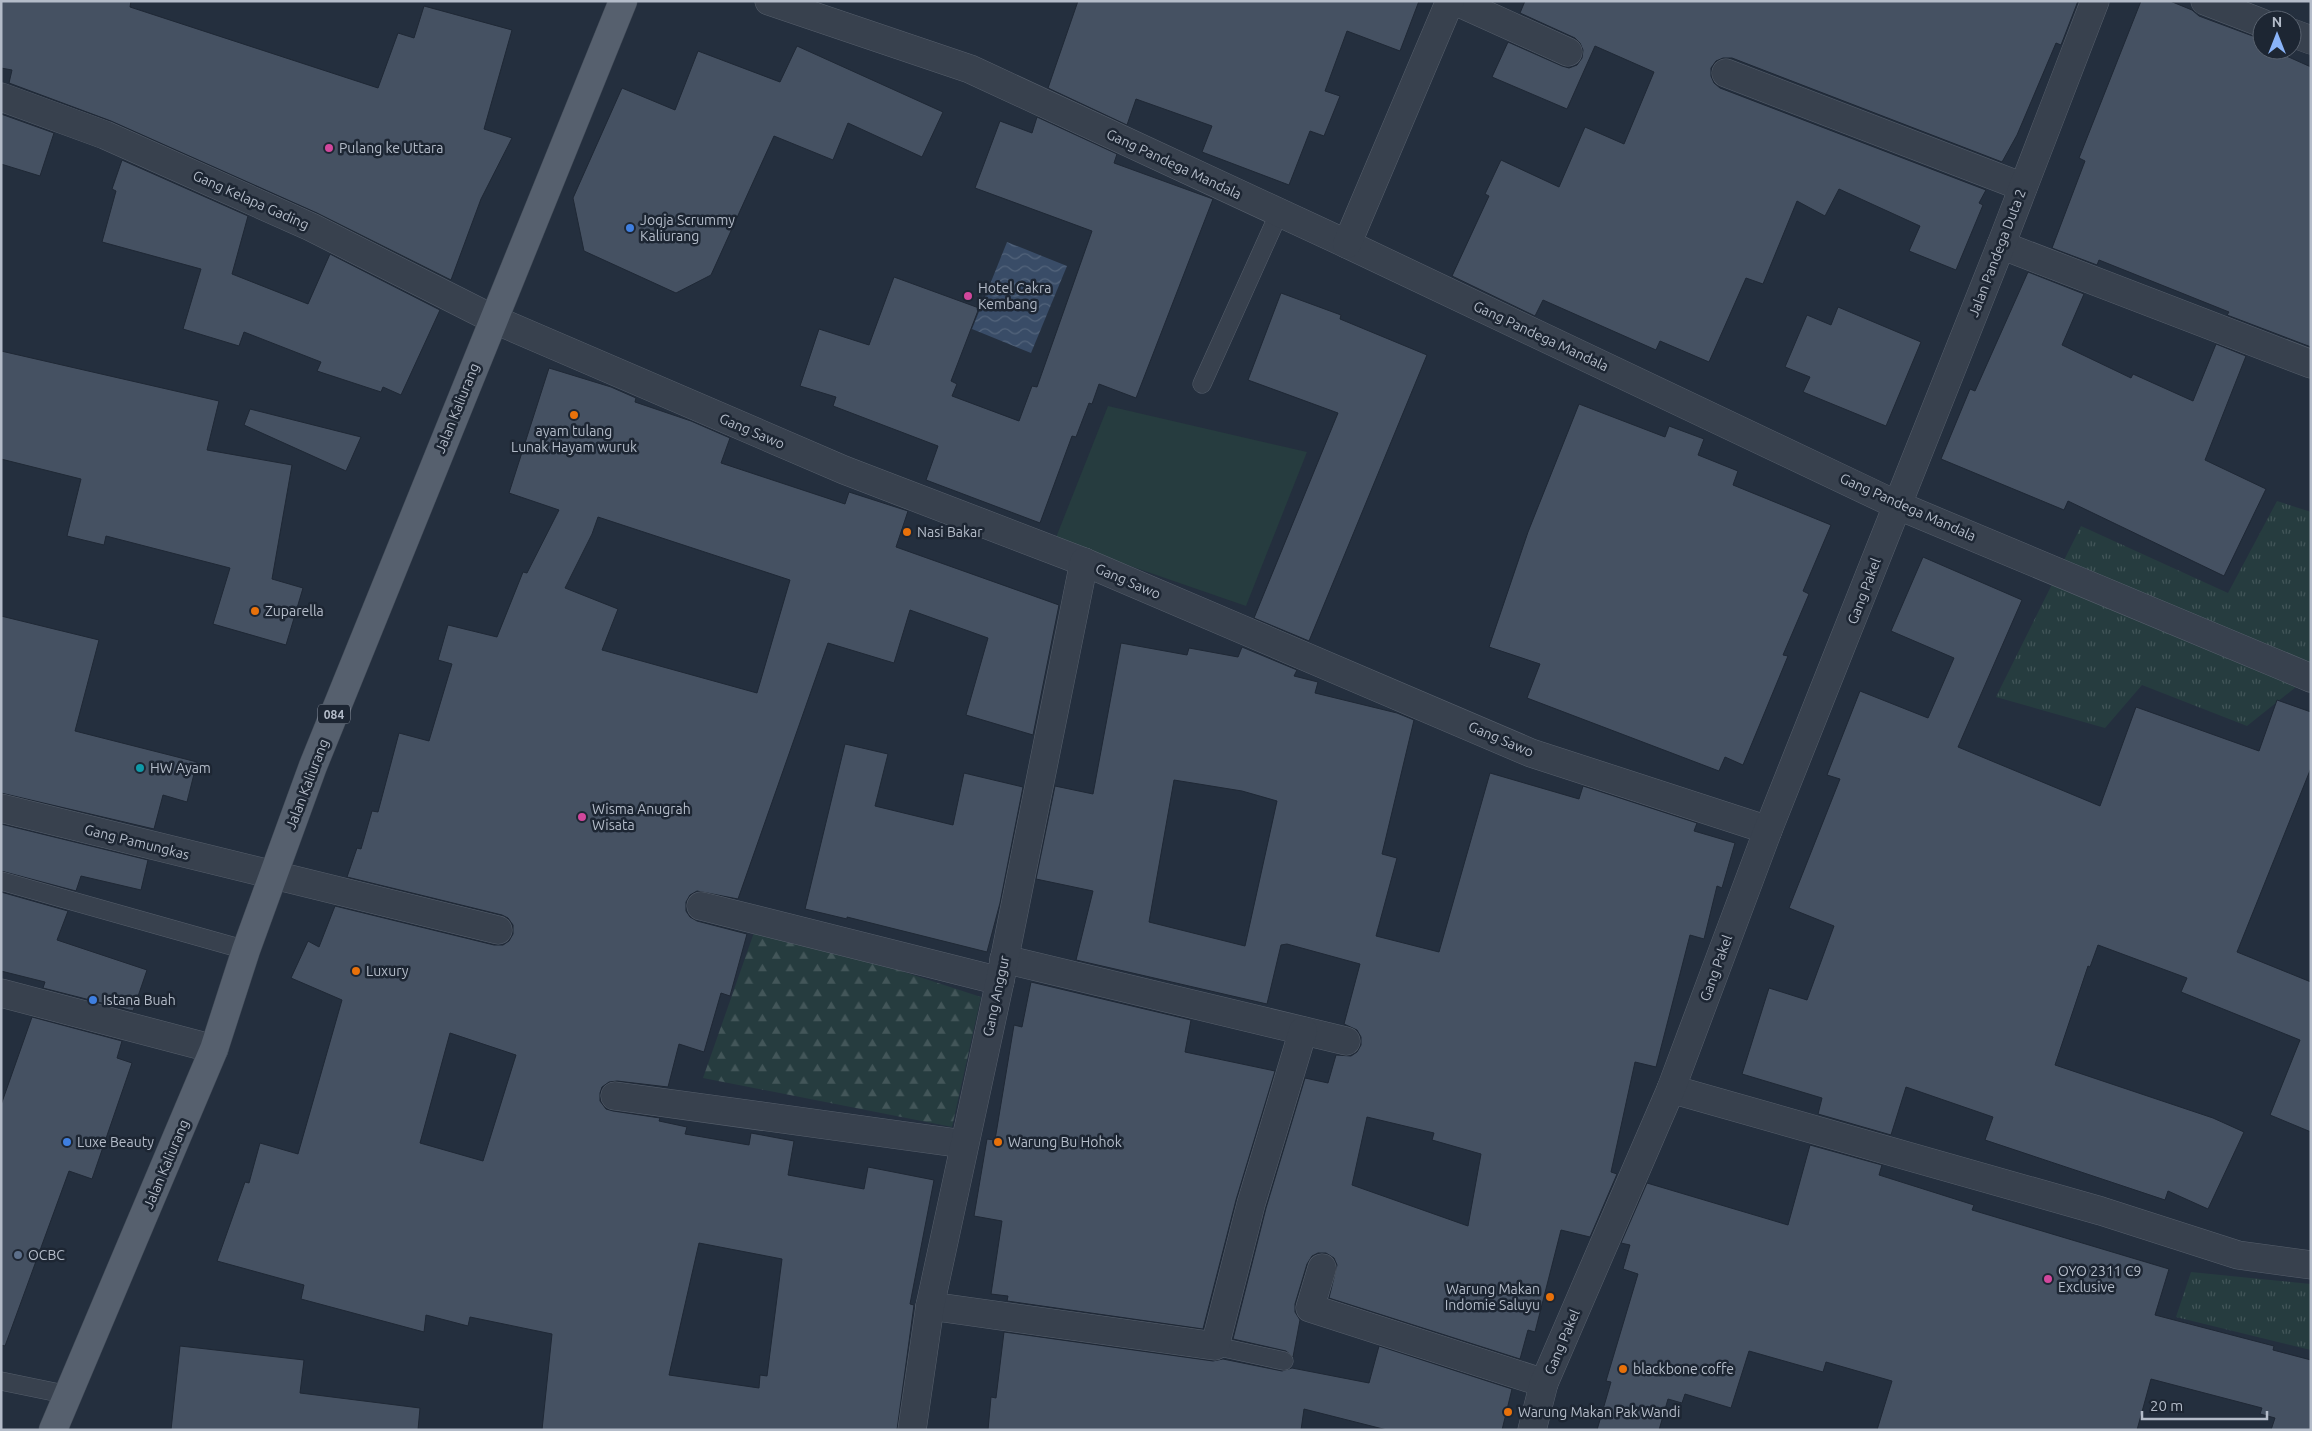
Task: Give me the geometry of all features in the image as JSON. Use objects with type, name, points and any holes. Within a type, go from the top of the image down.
[{"type":"main road","name":"Jalan Kaliurang","points":[[53,1430],[214,1049],[246,950],[313,766],[622,1]]},
{"type":"street","name":"Gang Pandega Mandala","points":[[769,1],[970,69],[1347,244],[1897,505],[2311,678]]},
{"type":"street","points":[[1347,244],[1450,1]]},
{"type":"street","points":[[1455,1],[1568,52]]},
{"type":"street","name":"Jalan Pandega Duta 2","points":[[1897,505],[2095,1]]},
{"type":"street","points":[[2205,1],[2252,19]]},
{"type":"street","points":[[1726,73],[2023,187]]},
{"type":"street","name":"Gang Kelapa Gading","points":[[1,97],[105,135],[311,227],[493,319]]},
{"type":"street","points":[[2001,244],[2311,364]]},
{"type":"street","name":"Gang Sawo","points":[[493,319],[844,470],[1084,562],[1531,753],[1768,830]]},
{"type":"street","name":"Gang Pakel","points":[[1532,1430],[1544,1383],[1672,1089],[1768,830],[1897,505]]},
{"type":"street","name":"Gang Anggur","points":[[912,1430],[930,1306],[1002,970],[1084,562]]},
{"type":"street","name":"Gang Pamungkas","points":[[1,808],[498,930]]},
{"type":"street","points":[[701,906],[1346,1041]]},
{"type":"street","points":[[1,993],[214,1049]]},
{"type":"street","points":[[930,1306],[1215,1346],[1251,1204],[1303,1031]]},
{"type":"street","points":[[1672,1089],[2101,1210],[2238,1255],[2311,1265]]},
{"type":"street","points":[[615,1096],[964,1144]]},
{"type":"street","points":[[1322,1268],[1310,1308],[1544,1383]]},
{"type":"lane","points":[[1202,384],[1279,213]]},
{"type":"lane","points":[[1,881],[246,950]]},
{"type":"lane","points":[[1215,1346],[1284,1361]]},
{"type":"lane","points":[[1,1381],[69,1395]]},
{"type":"green space","points":[[1108,406],[1307,452],[1246,606],[1055,540]]},
{"type":"green space","points":[[2277,501],[2311,512],[2311,675],[2247,726],[2142,685],[2105,728],[1996,697],[2081,526],[2228,593]]},
{"type":"green space","points":[[757,924],[981,997],[952,1127],[703,1078]]},
{"type":"green space","points":[[2191,1272],[2311,1284],[2311,1350],[2176,1317]]},
{"type":"water","points":[[1007,242],[1067,266],[1031,353],[972,329]]},
{"type":"building","name":"Pulang ke Uttara","points":[[1,1],[131,1],[130,7],[378,88],[398,33],[414,38],[424,6],[512,30],[484,129],[512,138],[481,199],[451,280],[317,213],[111,121],[9,83],[12,70],[1,68]]},
{"type":"building","points":[[1078,1],[1419,1],[1400,51],[1347,31],[1325,91],[1340,96],[1324,136],[1310,131],[1289,185],[1202,152],[1212,126],[1136,99],[1127,125],[1048,88]]},
{"type":"building","points":[[1525,1],[2078,1],[2061,45],[2056,43],[2017,135],[2002,162],[1732,58],[1723,58],[1716,61],[1711,68],[1711,76],[1714,83],[1720,88],[1986,190],[1979,203],[1983,205],[1956,270],[1909,251],[1920,226],[1839,189],[1825,216],[1797,201],[1763,284],[1746,278],[1709,362],[1660,341],[1656,350],[1543,300],[1535,316],[1452,276],[1489,196],[1485,194],[1501,160],[1559,187],[1585,127],[1624,144],[1654,72],[1595,46],[1567,109],[1492,77],[1508,42],[1569,68],[1577,65],[1582,58],[1583,50],[1575,38],[1520,13]]},
{"type":"building","points":[[2141,1],[2170,1],[2192,10],[2199,16],[2252,36],[2252,60],[2295,60],[2311,67],[2311,347],[2227,315],[2229,312],[2099,260],[2097,265],[2052,248],[2085,161],[2079,158]]},
{"type":"building","points":[[797,46],[943,112],[922,157],[848,123],[833,160],[774,136],[711,275],[676,293],[584,251],[573,198],[622,88],[675,110],[698,51],[780,82]]},
{"type":"building","points":[[1,114],[54,133],[40,176],[1,164]]},
{"type":"building","points":[[1037,117],[1117,154],[1114,163],[1213,199],[1136,398],[1099,384],[1092,404],[1089,403],[1076,437],[1072,436],[1040,523],[926,480],[938,446],[833,406],[836,397],[800,386],[819,329],[869,345],[894,277],[979,308],[951,381],[957,384],[952,396],[1019,421],[1032,386],[1037,387],[1092,231],[975,188],[1000,121],[1032,133]]},
{"type":"building","points":[[122,160],[248,216],[232,274],[308,304],[330,254],[440,310],[401,395],[383,387],[381,392],[317,371],[321,362],[244,332],[239,346],[183,329],[201,269],[102,242],[116,191],[112,189]]},
{"type":"building","points":[[2028,272],[2084,294],[2062,345],[2131,378],[2133,374],[2193,401],[2216,344],[2246,356],[2205,460],[2266,489],[2224,576],[2068,501],[2064,510],[1941,459],[1970,389],[1975,391]]},
{"type":"building","points":[[1281,293],[1341,315],[1340,319],[1427,355],[1309,641],[1254,618],[1338,413],[1248,380]]},
{"type":"building","points":[[1838,307],[1921,342],[1886,426],[1803,392],[1810,377],[1785,367],[1807,315],[1831,325]]},
{"type":"building","points":[[1,351],[219,401],[207,450],[292,465],[272,579],[303,588],[286,645],[213,624],[230,568],[106,536],[104,545],[67,536],[81,479],[1,459]]},
{"type":"building","points":[[549,368],[611,387],[636,398],[635,402],[691,421],[730,438],[721,463],[845,504],[849,492],[908,511],[896,547],[1059,605],[1033,735],[966,715],[988,638],[910,610],[894,663],[828,643],[738,899],[697,891],[690,895],[686,902],[686,911],[690,917],[697,921],[747,934],[730,996],[721,993],[704,1052],[679,1044],[668,1087],[617,1081],[609,1082],[602,1087],[600,1093],[600,1101],[606,1109],[660,1118],[659,1121],[687,1127],[685,1134],[749,1145],[751,1133],[794,1141],[788,1175],[864,1189],[868,1167],[934,1180],[910,1304],[914,1305],[897,1430],[542,1430],[552,1334],[470,1317],[468,1326],[426,1315],[424,1332],[301,1299],[304,1285],[217,1261],[245,1182],[249,1183],[260,1143],[298,1154],[342,1000],[291,978],[308,941],[319,947],[335,906],[494,945],[503,945],[509,941],[513,934],[513,925],[508,918],[502,915],[347,877],[357,848],[361,849],[372,811],[378,812],[399,733],[429,741],[452,664],[438,660],[448,625],[497,637],[523,572],[527,573],[559,510],[509,493]],"holes":[[[598,517],[790,580],[757,693],[602,650],[618,609],[565,588],[592,534]],[[450,1033],[516,1055],[483,1161],[420,1143]],[[699,1243],[782,1259],[767,1376],[760,1375],[759,1388],[669,1375]]]},
{"type":"building","points":[[1579,404],[1665,437],[1669,426],[1704,439],[1698,455],[1738,471],[1733,485],[1831,525],[1803,591],[1809,594],[1783,655],[1788,656],[1743,765],[1725,757],[1719,771],[1527,698],[1540,664],[1489,647],[1528,532]]},
{"type":"building","points":[[250,409],[361,437],[346,471],[244,425]]},
{"type":"building","points":[[1923,557],[2022,600],[1958,747],[2100,806],[2136,707],[2259,751],[2277,700],[2311,712],[2311,768],[2237,952],[2311,982],[2311,1132],[2270,1115],[2300,1040],[2181,992],[2187,978],[2098,945],[2090,967],[2088,966],[2055,1065],[2213,1118],[2244,1132],[2208,1209],[2168,1191],[2165,1200],[1985,1140],[1993,1117],[1906,1087],[1891,1135],[1818,1114],[1822,1098],[1742,1074],[1769,988],[1807,1000],[1834,926],[1789,908],[1840,779],[1827,775],[1860,691],[1928,718],[1954,658],[1891,631]]},
{"type":"building","points":[[1,616],[99,640],[75,731],[197,762],[187,802],[163,795],[154,829],[1,793]]},
{"type":"building","points":[[1121,643],[1187,655],[1189,648],[1238,657],[1242,647],[1297,670],[1294,676],[1318,682],[1315,693],[1397,713],[1414,720],[1382,854],[1397,858],[1376,936],[1439,952],[1490,773],[1579,799],[1583,786],[1697,823],[1694,831],[1735,843],[1722,888],[1717,886],[1704,939],[1690,935],[1656,1067],[1635,1062],[1611,1172],[1617,1174],[1590,1237],[1561,1230],[1535,1332],[1528,1330],[1520,1359],[1329,1298],[1337,1265],[1334,1258],[1326,1253],[1318,1253],[1312,1256],[1307,1264],[1295,1304],[1295,1312],[1300,1320],[1293,1357],[1286,1351],[1233,1339],[1266,1208],[1305,1078],[1328,1083],[1336,1055],[1351,1056],[1357,1052],[1361,1045],[1361,1037],[1357,1030],[1344,1024],[1360,964],[1287,944],[1281,945],[1267,1004],[1076,960],[1093,891],[1036,879],[1055,786],[1093,794]],"holes":[[[1174,780],[1242,791],[1277,801],[1245,946],[1149,922]],[[1367,1117],[1434,1133],[1432,1140],[1481,1154],[1468,1226],[1352,1185]]]},
{"type":"building","points":[[845,744],[888,754],[875,806],[953,825],[964,773],[1023,787],[1000,903],[987,952],[847,917],[847,919],[805,909]]},
{"type":"building","points":[[1,824],[148,860],[141,890],[81,876],[76,891],[1,871]]},
{"type":"building","points":[[1,892],[68,911],[57,940],[147,970],[133,1011],[43,988],[45,982],[1,971]]},
{"type":"building","points":[[1031,982],[1191,1020],[1185,1052],[1275,1071],[1236,1200],[1203,1329],[1007,1301],[1008,1296],[991,1294],[1002,1221],[974,1216],[987,1139],[995,1140],[1014,1025],[1022,1027]]},
{"type":"building","points":[[32,1017],[122,1041],[117,1058],[132,1063],[92,1179],[69,1171],[5,1346],[1,1345],[1,1105]]},
{"type":"building","points":[[1810,1145],[1882,1165],[1879,1175],[1974,1205],[1972,1210],[2169,1269],[2155,1315],[2274,1346],[2273,1350],[2311,1360],[2311,1430],[2271,1430],[2275,1418],[2260,1414],[2262,1408],[2151,1379],[2137,1430],[1877,1430],[1892,1381],[1826,1362],[1823,1372],[1749,1351],[1731,1408],[1685,1394],[1682,1403],[1668,1399],[1659,1430],[1597,1430],[1611,1382],[1606,1381],[1638,1274],[1623,1269],[1630,1245],[1621,1243],[1647,1183],[1788,1225]]},
{"type":"building","points":[[1004,1332],[1213,1361],[1223,1359],[1282,1371],[1292,1368],[1369,1383],[1379,1346],[1512,1389],[1502,1430],[1387,1430],[1304,1409],[1301,1430],[988,1430],[991,1397],[996,1398]]},
{"type":"building","points":[[180,1346],[304,1360],[300,1393],[420,1408],[418,1430],[171,1430]]},
{"type":"place","name":"Pulang ke Uttara","points":[[329,148]]},
{"type":"place","name":"Jogja Scrummy Kaliurang","points":[[630,228]]},
{"type":"place","name":"Hotel Cakra Kembang","points":[[968,296]]},
{"type":"place","name":"ayam tulang Lunak Hayam wuruk","points":[[574,415]]},
{"type":"place","name":"Nasi Bakar","points":[[907,532]]},
{"type":"place","name":"Zuparella","points":[[255,611]]},
{"type":"place","name":"HW Ayam","points":[[140,768]]},
{"type":"place","name":"Wisma Anugrah Wisata","points":[[582,817]]},
{"type":"place","name":"Luxury","points":[[356,971]]},
{"type":"place","name":"Istana Buah","points":[[93,1000]]},
{"type":"place","name":"Luxe Beauty","points":[[67,1142]]},
{"type":"place","name":"Warung Bu Hohok","points":[[998,1142]]},
{"type":"place","name":"OCBC","points":[[18,1255]]},
{"type":"place","name":"OYO 2311 C9 Exclusive","points":[[2048,1279]]},
{"type":"place","name":"Warung Makan Indomie Saluyu","points":[[1550,1297]]},
{"type":"place","name":"blackbone coffe","points":[[1623,1369]]},
{"type":"place","name":"Warung Makan Pak Wandi","points":[[1508,1412]]}]
